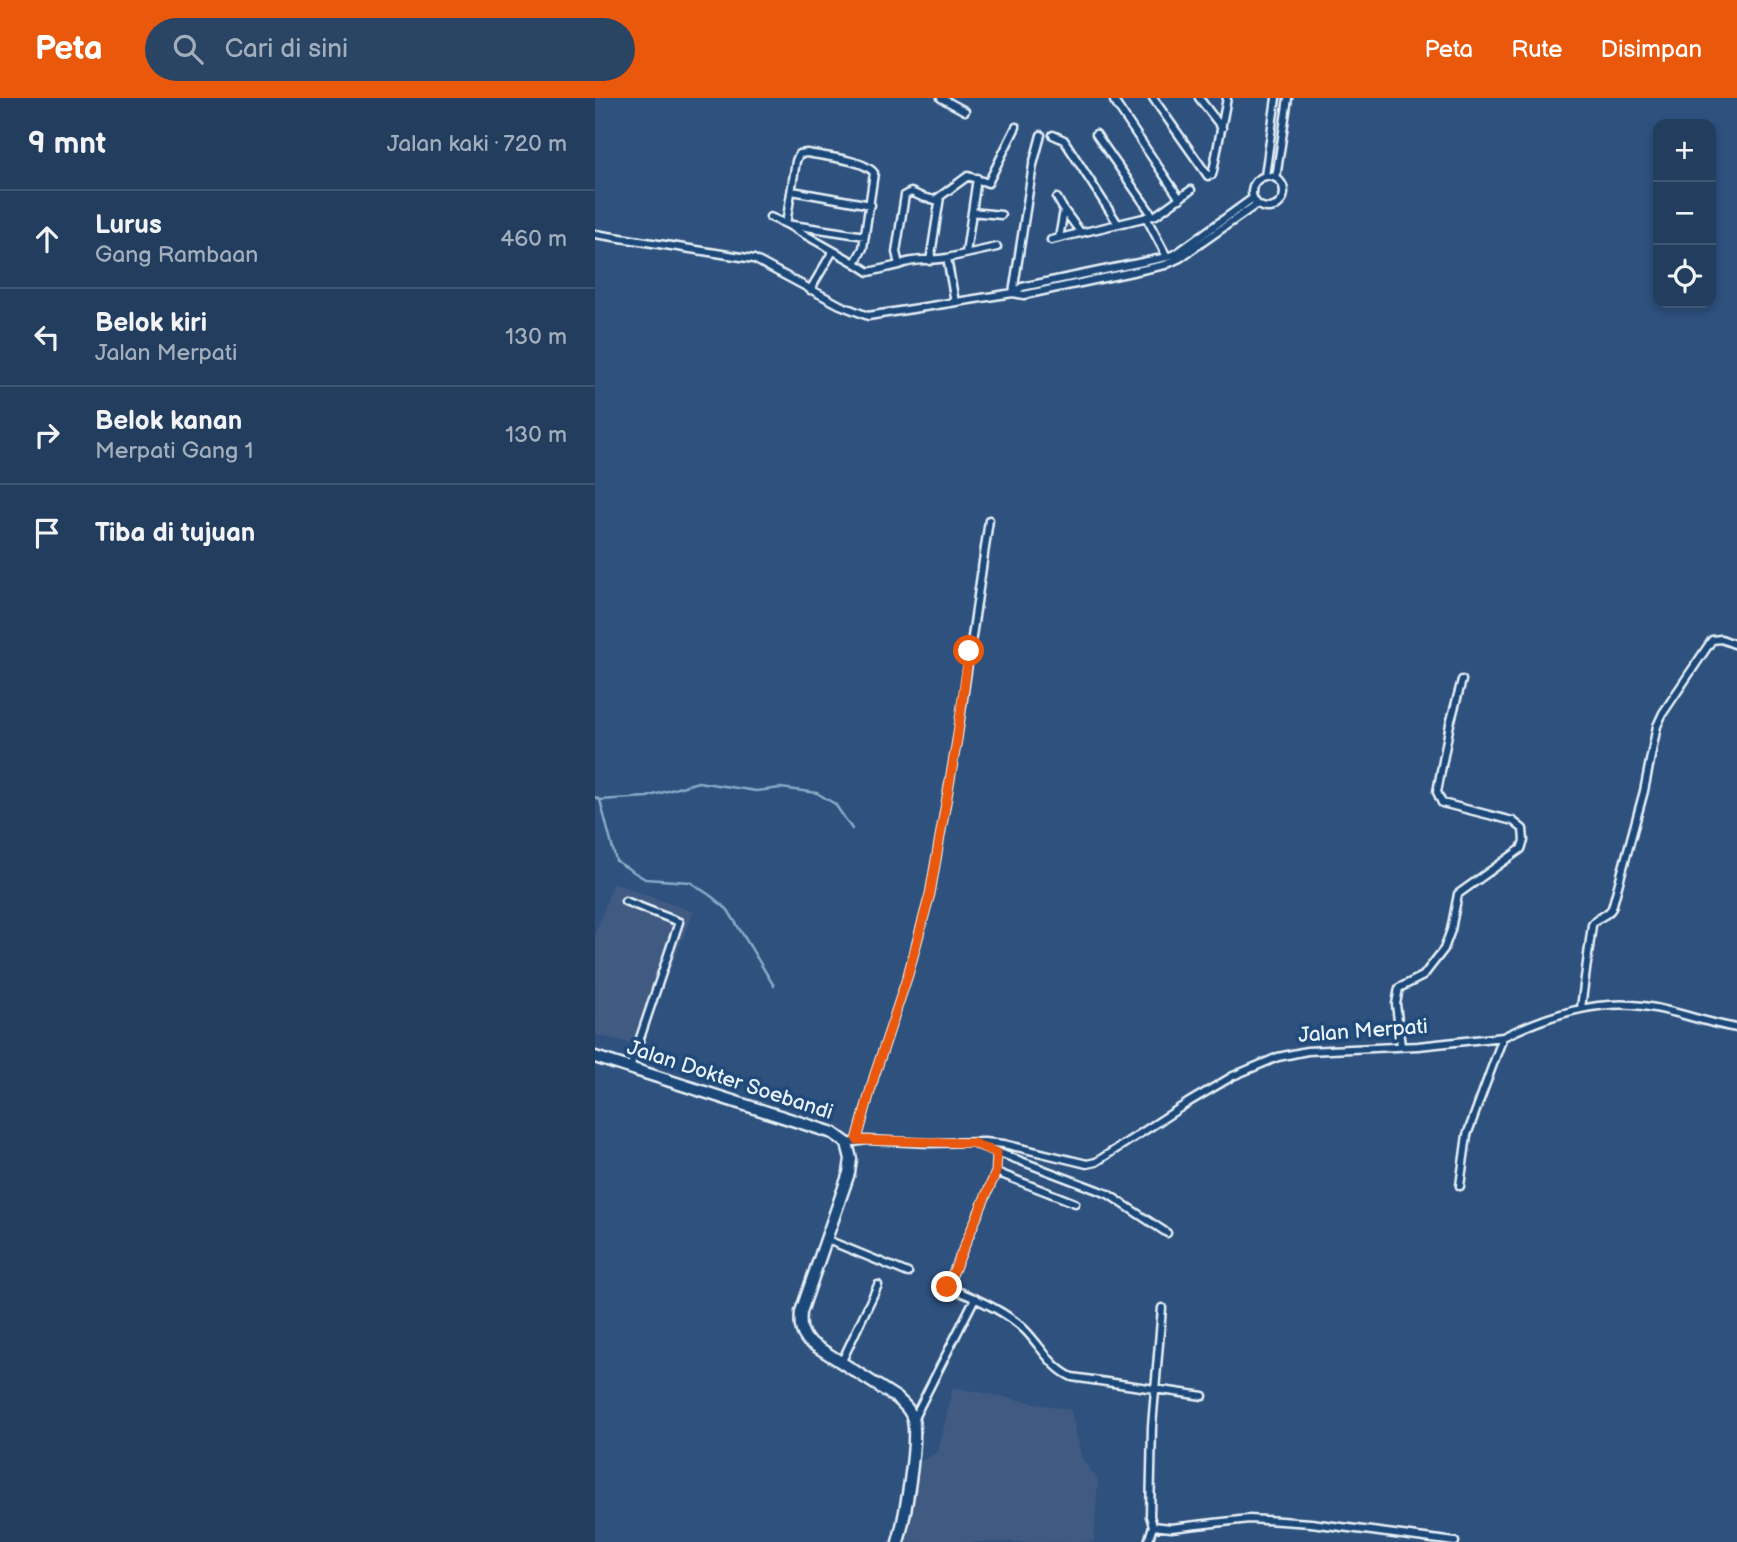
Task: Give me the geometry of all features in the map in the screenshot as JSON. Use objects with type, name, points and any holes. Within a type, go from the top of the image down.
[{"type":"main road","name":"Jalan Dokter Soebandi","points":[[595,1057],[833,1133],[852,1142],[849,1173],[825,1238],[801,1312],[800,1324],[803,1336],[808,1341],[897,1398],[909,1410],[913,1420]]},
{"type":"main road","points":[[898,1542],[913,1447],[913,1420]]},
{"type":"street","points":[[941,98],[965,111]]},
{"type":"street","points":[[1153,98],[1208,176],[1212,175],[1213,171],[1227,98]]},
{"type":"street","points":[[1199,98],[1222,128]]},
{"type":"street","points":[[1265,176],[1276,98]]},
{"type":"street","points":[[1276,178],[1288,98]]},
{"type":"street","points":[[1114,101],[1180,199]]},
{"type":"street","points":[[899,265],[896,252],[905,195],[911,192],[935,200],[968,176],[989,183],[1016,127]]},
{"type":"street","points":[[1096,134],[1149,216],[1167,257]]},
{"type":"street","points":[[1013,293],[1033,165],[1041,135]]},
{"type":"street","points":[[1053,135],[1064,140],[1118,224]]},
{"type":"street","points":[[786,224],[799,154],[840,159],[870,168],[874,180],[871,205],[863,248],[855,263]]},
{"type":"street","points":[[1265,176],[1276,178],[1284,188],[1282,200],[1272,208],[1263,208],[1255,201],[1251,191],[1254,183],[1265,176]]},
{"type":"street","points":[[966,253],[977,178]]},
{"type":"street","points":[[1051,240],[1161,212],[1191,190]]},
{"type":"street","points":[[792,191],[871,205]]},
{"type":"street","points":[[930,261],[940,195]]},
{"type":"street","points":[[1056,198],[1081,233]]},
{"type":"street","points":[[595,234],[754,259],[858,314],[868,316],[1013,293],[1024,295],[1172,263],[1255,201]]},
{"type":"street","points":[[1013,293],[1022,287],[1167,257],[1255,201]]},
{"type":"street","points":[[1059,238],[1064,210]]},
{"type":"street","points":[[972,212],[1000,215]]},
{"type":"street","points":[[770,217],[869,272],[888,270],[910,261],[930,261],[997,247]]},
{"type":"street","points":[[786,224],[865,236]]},
{"type":"street","points":[[810,290],[833,251]]},
{"type":"street","points":[[947,258],[955,302]]},
{"type":"street","points":[[852,1142],[908,975],[930,894],[957,740],[989,520]]},
{"type":"street","points":[[1581,1008],[1592,925],[1612,908],[1644,791],[1659,720],[1712,640],[1721,639],[1737,645]]},
{"type":"street","points":[[1401,1046],[1396,1004],[1399,988],[1423,976],[1444,949],[1458,894],[1521,849],[1524,841],[1523,829],[1513,821],[1442,803],[1437,792],[1450,724],[1462,680]]},
{"type":"street","points":[[625,901],[679,922],[630,1068]]},
{"type":"street","name":"Jalan Merpati","points":[[852,1142],[1004,1144],[1087,1164],[1096,1163],[1189,1102],[1264,1061],[1307,1051],[1503,1037],[1581,1008],[1618,1004],[1644,1006],[1737,1028]]},
{"type":"street","points":[[1459,1186],[1467,1135],[1503,1037]]},
{"type":"street","points":[[973,1143],[1108,1194],[1167,1233]]},
{"type":"street","points":[[997,1153],[996,1172],[947,1287],[975,1298],[1024,1329],[1065,1374],[1079,1379],[1155,1387],[1203,1396]]},
{"type":"street","points":[[996,1172],[1075,1203]]},
{"type":"street","points":[[825,1238],[908,1273]]},
{"type":"street","points":[[841,1363],[878,1286]]},
{"type":"street","points":[[913,1420],[975,1298]]},
{"type":"street","points":[[1148,1542],[1153,1527],[1150,1516],[1155,1387],[1162,1308]]},
{"type":"street","points":[[1153,1527],[1171,1528],[1249,1519],[1311,1522],[1455,1542]]},
{"type":"shaded area","points":[[613,883],[694,912],[638,1045],[595,1035],[595,934]]},
{"type":"shaded area","points":[[953,1387],[1071,1410],[1082,1459],[1098,1480],[1094,1542],[906,1542],[921,1461],[938,1452]]},
{"type":"waterway","points":[[595,797],[600,800],[647,797],[698,782],[756,791],[781,788],[817,793],[835,804],[852,829]]},
{"type":"waterway","points":[[600,800],[616,861],[645,879],[690,882],[711,896],[728,910],[774,986]]},
{"type":"route","points":[[947,1287],[996,1172],[997,1153],[973,1143],[857,1140],[930,894],[957,740],[969,651]]}]
